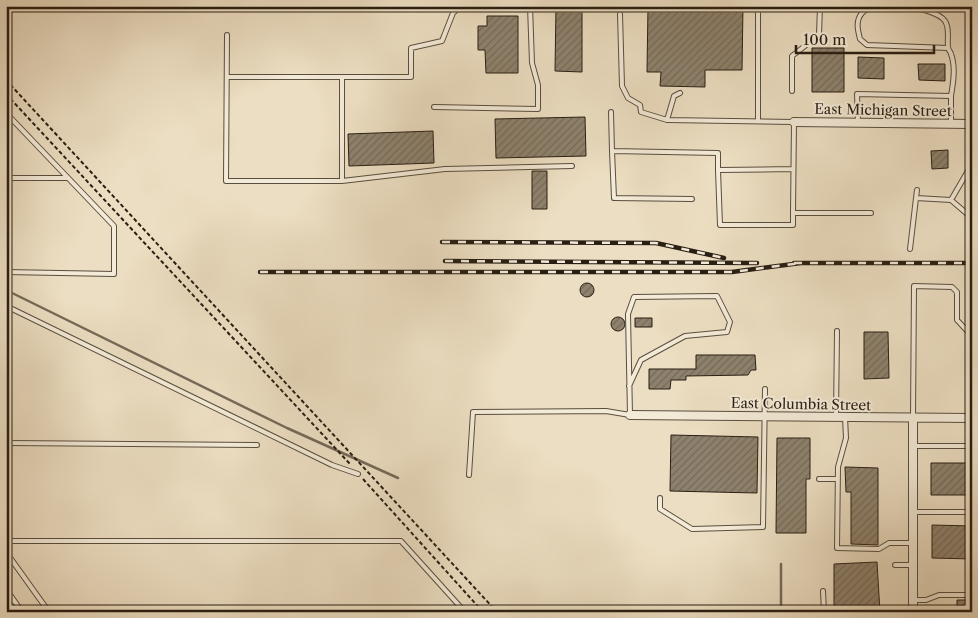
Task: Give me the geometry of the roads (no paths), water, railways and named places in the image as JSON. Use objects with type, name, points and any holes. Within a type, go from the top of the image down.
[{"type":"street","name":"East Michigan Street","points":[[794,122],[972,124]]},
{"type":"street","name":"East Columbia Street","points":[[630,415],[972,418]]},
{"type":"street","points":[[913,418],[913,612]]},
{"type":"lane","points":[[227,77],[411,77],[411,48],[442,41],[453,13],[460,7],[471,6]]},
{"type":"lane","points":[[434,106],[538,110],[538,85],[532,62],[530,6]]},
{"type":"lane","points":[[758,6],[758,121]]},
{"type":"lane","points":[[792,91],[792,56],[819,35],[820,6]]},
{"type":"lane","points":[[948,48],[867,44],[860,39],[858,22],[862,13],[871,7],[903,6],[925,9],[945,21],[948,48],[952,55],[954,83],[950,96],[951,124]]},
{"type":"lane","points":[[612,151],[718,153],[720,225],[793,225],[794,122],[668,120],[641,112],[640,105],[628,98],[622,86],[620,14]]},
{"type":"lane","points":[[227,35],[226,181],[342,181],[445,169],[572,166]]},
{"type":"lane","points":[[342,77],[342,181]]},
{"type":"lane","points":[[668,120],[674,96],[680,93]]},
{"type":"lane","points":[[858,122],[856,94],[950,96]]},
{"type":"lane","points":[[611,112],[614,198],[692,199]]},
{"type":"lane","points":[[6,113],[114,226],[114,274],[6,272]]},
{"type":"lane","points":[[951,200],[972,164]]},
{"type":"lane","points":[[718,170],[793,169]]},
{"type":"lane","points":[[6,178],[67,178]]},
{"type":"lane","points":[[910,249],[917,190]]},
{"type":"lane","points":[[916,198],[951,200],[972,218]]},
{"type":"lane","points":[[793,213],[871,213]]},
{"type":"lane","points":[[913,418],[914,286],[952,286],[957,292],[957,320],[970,334],[971,361]]},
{"type":"lane","points":[[468,475],[473,412],[606,411],[630,415],[629,386],[628,314],[634,297],[717,296],[730,322],[727,332],[685,336],[641,360],[629,386]]},
{"type":"lane","points":[[6,306],[332,465],[358,474]]},
{"type":"lane","points":[[836,417],[837,331]]},
{"type":"lane","points":[[660,498],[660,509],[692,529],[764,527],[765,389]]},
{"type":"lane","points":[[845,417],[846,438],[838,467],[837,548],[879,549],[889,543],[913,543]]},
{"type":"lane","points":[[6,443],[257,445]]},
{"type":"lane","points":[[913,446],[972,446]]},
{"type":"lane","points":[[819,479],[838,478]]},
{"type":"lane","points":[[913,512],[972,512]]},
{"type":"lane","points":[[6,541],[401,540],[465,612]]},
{"type":"lane","points":[[6,552],[49,612]]},
{"type":"lane","points":[[895,565],[913,565]]},
{"type":"lane","points":[[6,589],[22,612]]},
{"type":"lane","points":[[823,591],[824,612]]},
{"type":"lane","points":[[913,600],[926,600],[939,595],[972,595]]},
{"type":"waterway","points":[[6,290],[287,428],[398,478]]},
{"type":"waterway","points":[[781,564],[781,612]]},
{"type":"railway","points":[[442,242],[656,243],[724,258]]},
{"type":"railway","points":[[445,261],[757,263]]},
{"type":"railway","points":[[794,263],[972,263]]},
{"type":"railway","points":[[260,272],[732,272],[801,263]]}]
